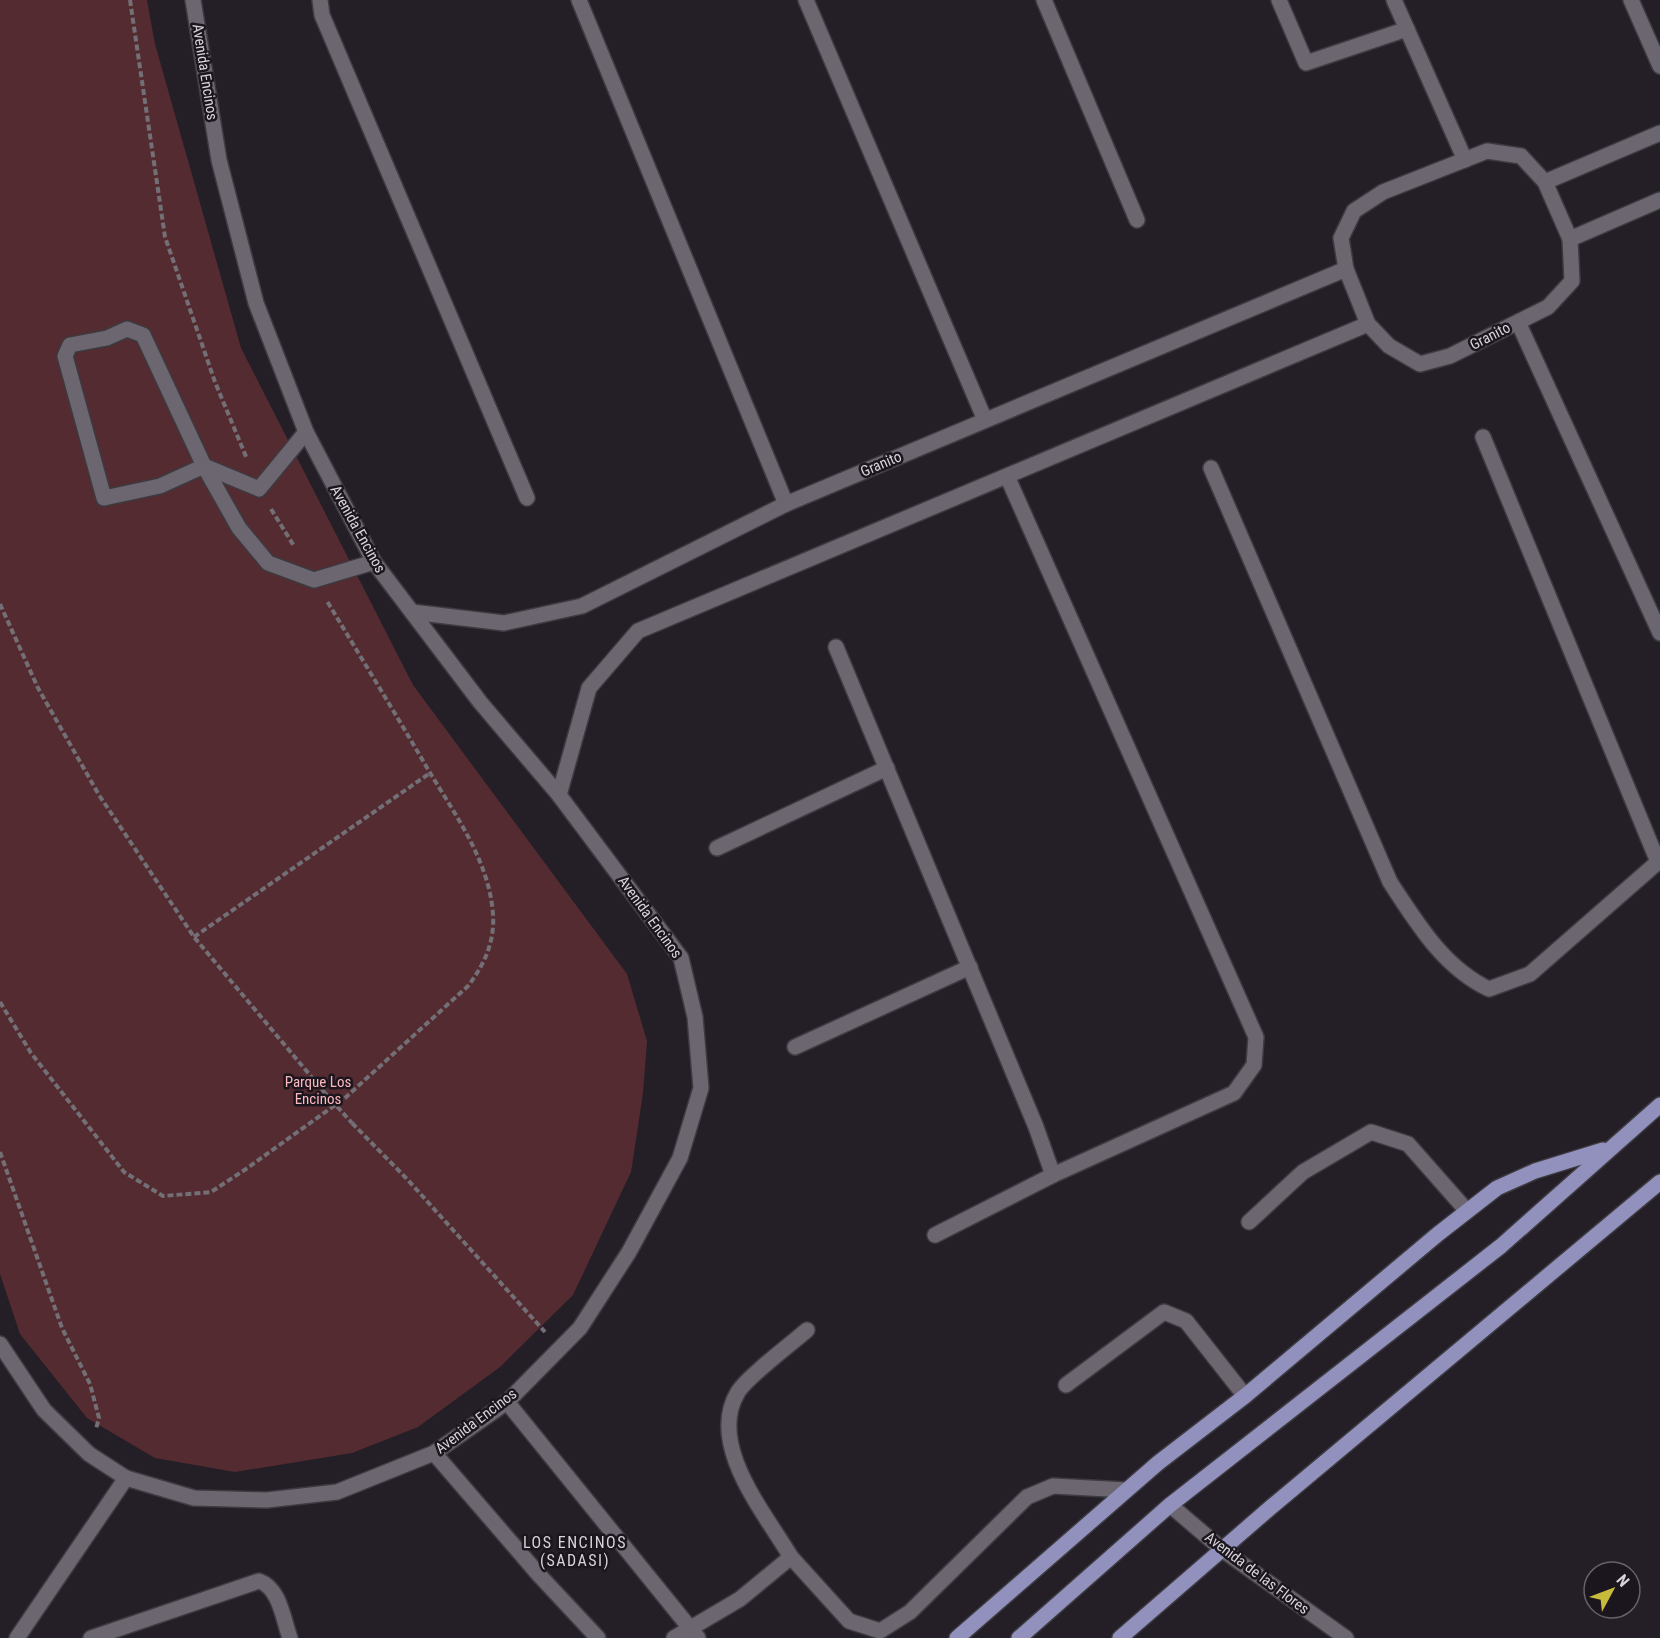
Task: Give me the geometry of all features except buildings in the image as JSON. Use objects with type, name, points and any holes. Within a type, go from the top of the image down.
[{"type":"main road","points":[[1019,1638],[1170,1505],[1501,1246],[1660,1105]]},
{"type":"main road","points":[[957,1638],[1126,1490],[1245,1396],[1497,1188],[1535,1171],[1609,1148]]},
{"type":"main road","points":[[1120,1638],[1224,1551],[1270,1508],[1660,1182]]},
{"type":"street","name":"Avenida Encinos","points":[[0,1344],[44,1410],[89,1454],[126,1478],[194,1498],[267,1500],[337,1492],[434,1454],[507,1402],[580,1328],[629,1252],[681,1158],[701,1088],[695,1017],[681,958],[559,795],[480,702],[374,562],[306,432],[256,303],[219,160],[194,0]]},
{"type":"street","points":[[320,0],[322,15],[527,498]]},
{"type":"street","points":[[579,0],[786,504]]},
{"type":"street","points":[[806,0],[985,420]]},
{"type":"street","points":[[1044,0],[1137,220]]},
{"type":"street","points":[[1279,0],[1306,63],[1407,29]]},
{"type":"street","points":[[1394,0],[1465,160]]},
{"type":"street","points":[[1631,0],[1660,66]]},
{"type":"street","points":[[1545,182],[1660,133]]},
{"type":"street","name":"Granito","points":[[1487,151],[1521,156],[1545,182],[1570,239],[1572,281],[1548,307],[1450,356],[1420,364],[1389,346],[1368,324],[1346,268],[1341,238],[1354,211],[1383,192],[1487,151]]},
{"type":"street","points":[[1570,239],[1660,200]]},
{"type":"street","name":"Granito","points":[[412,612],[504,623],[582,606],[786,504],[1346,268]]},
{"type":"street","points":[[1518,322],[1660,633]]},
{"type":"street","points":[[559,795],[589,688],[638,632],[1368,324]]},
{"type":"street","points":[[306,432],[259,489],[204,466],[160,486],[104,498],[65,356],[70,345],[107,338],[127,329],[143,335],[204,466],[239,528],[268,563],[314,580],[374,562]]},
{"type":"street","points":[[1211,468],[1390,882],[1428,940],[1467,979],[1489,989],[1530,974],[1659,861],[1483,437]]},
{"type":"street","points":[[935,1235],[1053,1175],[1234,1094],[1254,1065],[1256,1037],[1007,476]]},
{"type":"street","points":[[836,647],[970,967],[1053,1175]]},
{"type":"street","points":[[717,848],[886,768]]},
{"type":"street","points":[[795,1047],[970,967]]},
{"type":"street","points":[[1249,1222],[1303,1172],[1371,1132],[1408,1144],[1467,1211]]},
{"type":"street","points":[[1066,1385],[1164,1312],[1186,1321],[1245,1396]]},
{"type":"street","points":[[807,1330],[739,1391],[727,1421],[733,1460],[791,1557],[849,1621],[880,1631],[910,1612],[1027,1497],[1053,1486],[1126,1490]]},
{"type":"street","points":[[507,1402],[694,1633]]},
{"type":"street","points":[[434,1454],[540,1576],[598,1638]]},
{"type":"street","points":[[17,1638],[126,1478]]},
{"type":"street","name":"Avenida de las Flores","points":[[1170,1505],[1224,1551],[1346,1638]]},
{"type":"street","points":[[675,1638],[694,1633],[791,1557]]},
{"type":"street","points":[[91,1638],[259,1581],[269,1584],[275,1593],[290,1638]]},
{"type":"path","points":[[0,1002],[30,1053],[124,1172],[163,1196],[211,1192],[345,1098],[468,986],[483,967],[491,940],[493,915],[488,887],[464,825],[430,773],[259,489],[215,382],[165,237],[130,0]]},
{"type":"path","points":[[0,604],[38,688],[99,795],[194,937],[325,1093],[407,1179],[560,1349]]},
{"type":"path","points":[[194,937],[430,773]]},
{"type":"path","points":[[0,1152],[62,1328],[90,1384],[99,1418],[89,1454]]},
{"type":"green space","name":"Parque Los Encinos","points":[[0,0],[147,0],[155,44],[241,348],[413,685],[627,974],[647,1041],[643,1093],[631,1172],[573,1295],[500,1367],[418,1427],[352,1453],[235,1472],[155,1458],[87,1418],[20,1334],[0,1274]]},
{"type":"district","name":"LOS ENCINOS (SADASI)","points":[[575,1551]]}]
